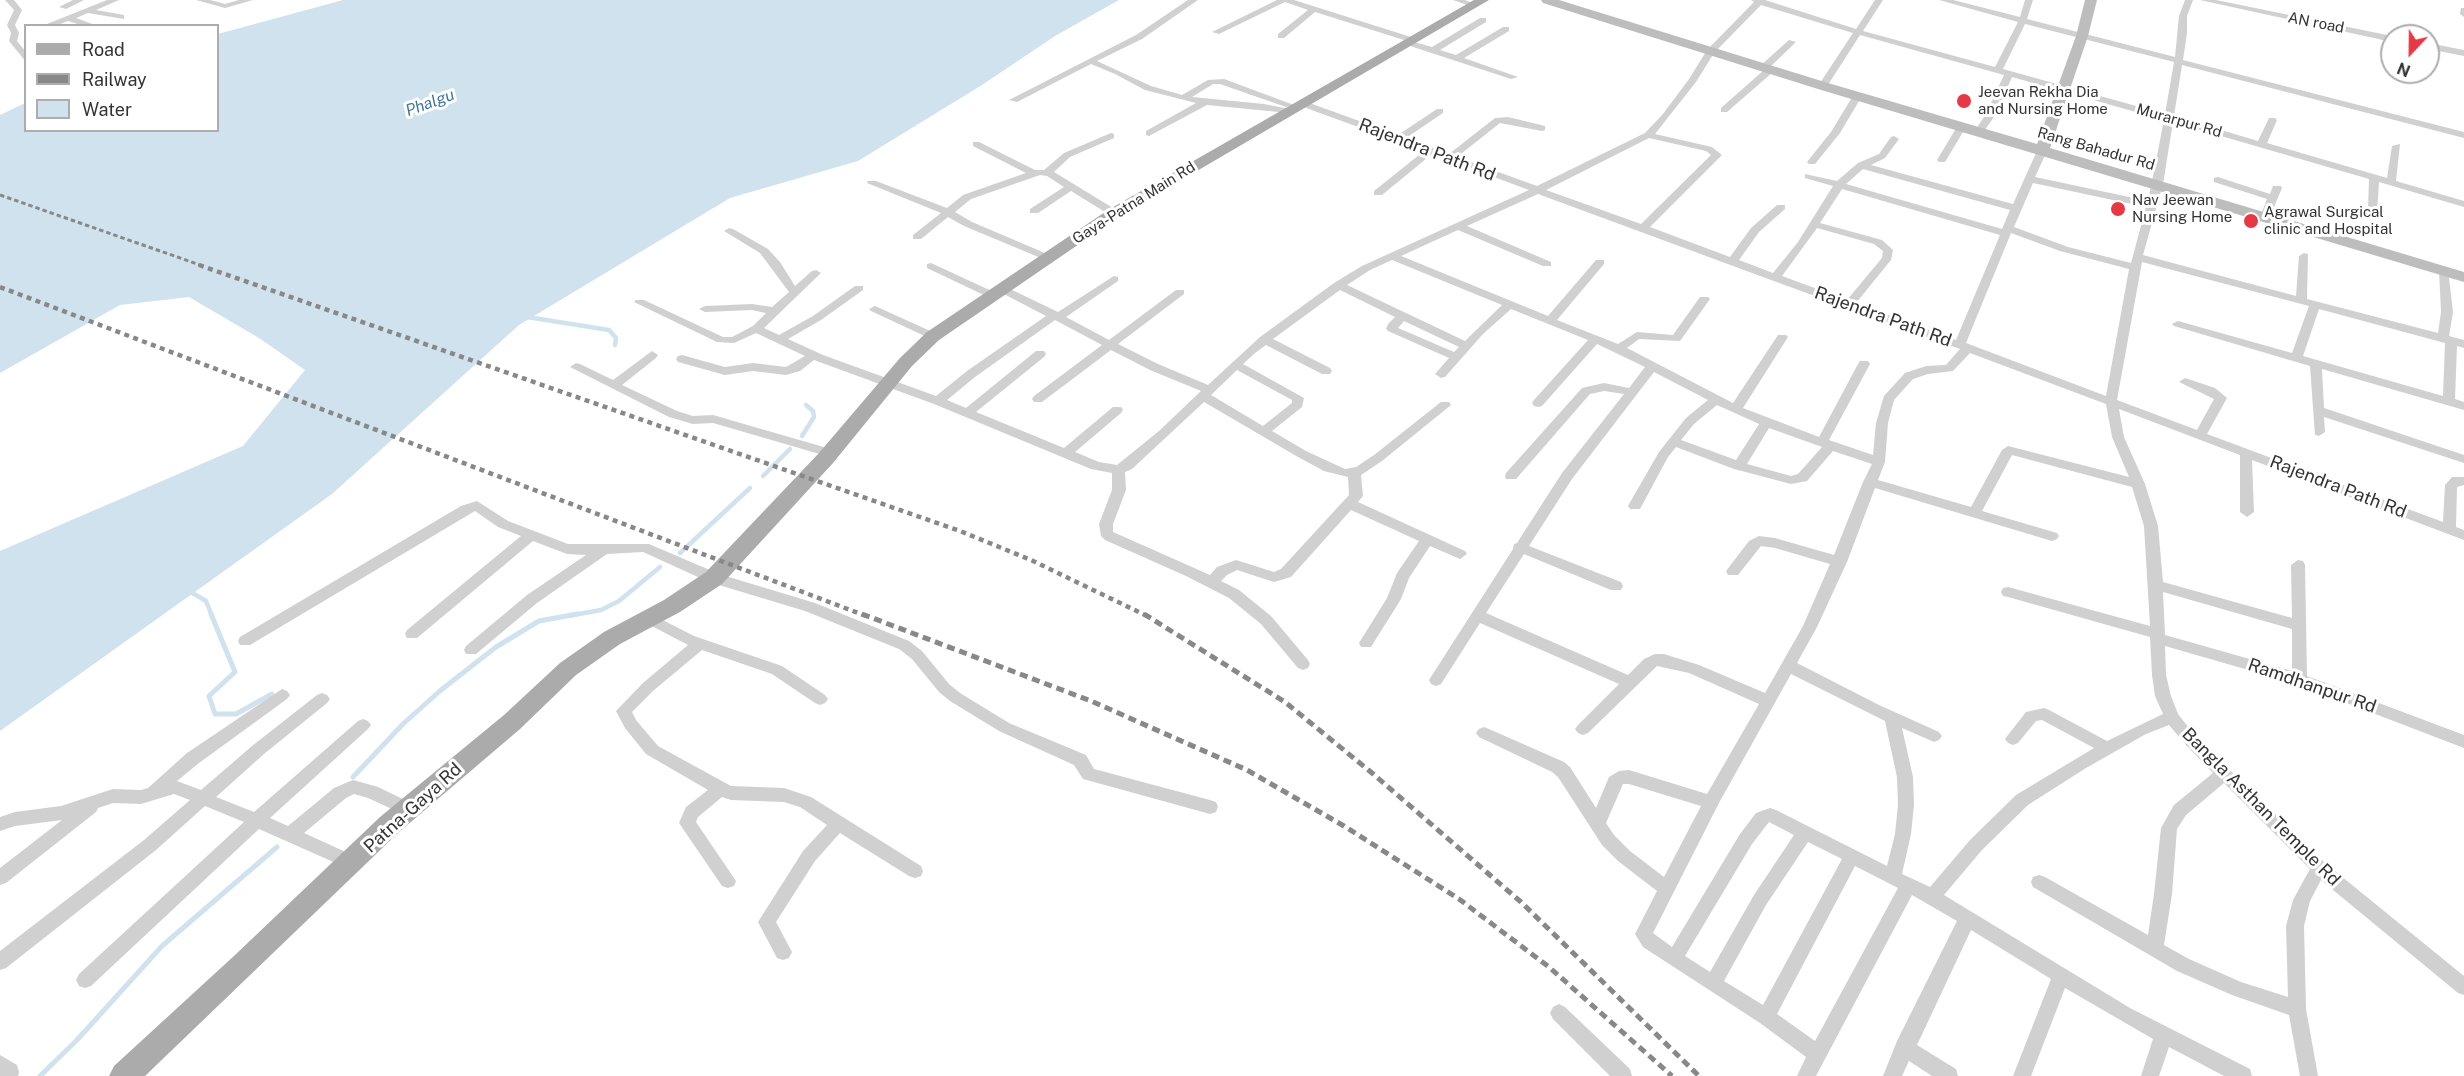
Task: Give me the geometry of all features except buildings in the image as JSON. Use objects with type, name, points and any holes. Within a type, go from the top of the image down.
[{"type":"main road","name":"Gaya-Patna Main Rd","points":[[719,574],[828,456],[916,350],[933,336],[1114,213],[1409,41],[1471,2]]},
{"type":"main road","name":"Patna-Gaya Rd","points":[[124,1076],[407,809],[512,722],[568,669],[612,638],[649,618],[719,574]]},
{"type":"street","points":[[9,0],[16,5],[18,10],[11,25],[13,41],[24,56]]},
{"type":"street","points":[[63,7],[80,0]]},
{"type":"street","points":[[52,24],[115,0]]},
{"type":"street","points":[[200,0],[225,6],[249,0]]},
{"type":"street","points":[[1014,100],[1148,32],[1194,0]]},
{"type":"street","points":[[1216,32],[1285,0],[1514,77]]},
{"type":"street","name":"Rang Bahadur Rd","points":[[1547,0],[1710,52],[2464,277]]},
{"type":"street","points":[[757,328],[813,355],[938,401],[1096,465],[1118,470],[1126,466],[1163,434],[1205,392],[1264,339],[1338,285],[1366,268],[1536,191],[1648,135],[1666,116],[1693,80],[1710,52],[1759,0]]},
{"type":"street","name":"Murarpur Rd","points":[[1759,0],[1858,32],[2169,118],[2464,204]]},
{"type":"street","points":[[1823,86],[1879,0]]},
{"type":"street","points":[[1943,0],[2464,135]]},
{"type":"street","points":[[1998,70],[2023,20],[2029,0]]},
{"type":"street","points":[[1817,1054],[1766,1017],[1674,960],[1649,941],[1644,934],[1711,802],[1810,627],[1840,562],[1869,482],[1879,462],[1882,423],[1888,399],[1910,376],[1926,370],[1949,368],[1964,346],[2007,230],[2042,151],[2082,36],[2091,0]]},
{"type":"street","points":[[2111,401],[2136,262],[2158,184],[2183,33],[2183,16],[2189,0]]},
{"type":"street","name":"AN road","points":[[2204,0],[2269,10],[2380,36]]},
{"type":"street","points":[[87,10],[121,17]]},
{"type":"street","points":[[1281,36],[1312,10]]},
{"type":"street","points":[[68,18],[88,24]]},
{"type":"street","points":[[1434,50],[1483,20]]},
{"type":"street","points":[[1457,58],[1506,29]]},
{"type":"street","points":[[0,32],[24,32]]},
{"type":"street","points":[[1725,110],[1792,42]]},
{"type":"street","points":[[2440,48],[2464,53]]},
{"type":"street","points":[[1090,61],[1149,88],[1183,98],[1205,102],[1294,107]]},
{"type":"street","points":[[1979,132],[1991,114],[2009,74]]},
{"type":"street","points":[[1183,98],[1211,82],[1221,81],[1294,107]]},
{"type":"street","points":[[1812,162],[1835,133],[1857,96]]},
{"type":"street","points":[[1149,133],[1205,102]]},
{"type":"street","name":"Rajendra Path Rd","points":[[1294,107],[1399,139],[1964,346],[2464,535]]},
{"type":"street","points":[[1399,139],[1440,111]]},
{"type":"street","points":[[1450,158],[1498,120],[1542,128]]},
{"type":"street","points":[[2261,145],[2272,120]]},
{"type":"street","points":[[1942,160],[1961,127]]},
{"type":"street","points":[[1642,229],[1717,155],[1709,149],[1648,135]]},
{"type":"street","points":[[1047,173],[1067,155],[1111,136]]},
{"type":"street","points":[[1775,278],[1839,185],[1851,172],[1882,156],[1894,139]]},
{"type":"street","points":[[976,144],[1034,173]]},
{"type":"street","points":[[2391,183],[2397,146]]},
{"type":"street","points":[[1378,193],[1430,151]]},
{"type":"street","points":[[1862,165],[1900,190],[2064,249],[2136,262],[2301,299],[2464,344]]},
{"type":"street","points":[[917,237],[947,212],[973,195],[1034,173],[1047,173],[1114,213]]},
{"type":"street","points":[[1809,176],[1839,185],[1900,190],[2016,208]]},
{"type":"street","points":[[2346,215],[2373,212],[2374,178]]},
{"type":"street","points":[[2029,179],[2152,205]]},
{"type":"street","points":[[2218,180],[2275,193],[2265,217]]},
{"type":"street","points":[[872,183],[947,212],[968,224],[1048,258]]},
{"type":"street","points":[[1035,211],[1071,187]]},
{"type":"street","points":[[1732,262],[1761,224],[1781,207]]},
{"type":"street","points":[[1814,224],[1878,242],[1888,250],[1887,258],[1849,304]]},
{"type":"street","points":[[1458,226],[1547,264]]},
{"type":"street","points":[[729,231],[764,251],[776,264],[788,285],[796,292]]},
{"type":"street","points":[[1392,256],[1620,350],[1735,410],[1879,462]]},
{"type":"street","points":[[2301,299],[2304,256]]},
{"type":"street","points":[[1551,320],[1600,262]]},
{"type":"street","points":[[931,266],[1057,316],[1205,392],[1264,431],[1329,468],[1354,473],[1378,458],[1445,405]]},
{"type":"street","points":[[2444,271],[2449,402]]},
{"type":"street","points":[[639,302],[721,340],[734,340],[757,328],[816,273]]},
{"type":"street","points":[[938,401],[971,374],[1114,279]]},
{"type":"street","points":[[1338,285],[1466,346]]},
{"type":"street","points":[[779,340],[817,318],[859,288]]},
{"type":"street","points":[[1038,399],[1180,292]]},
{"type":"street","points":[[1620,350],[1638,335],[1676,339],[1704,299]]},
{"type":"street","points":[[2296,358],[2316,303]]},
{"type":"street","points":[[1441,374],[1508,305]]},
{"type":"street","points":[[705,309],[752,307],[774,311]]},
{"type":"street","points":[[875,309],[933,336]]},
{"type":"street","points":[[1403,316],[1392,329],[1456,357]]},
{"type":"street","points":[[2178,324],[2464,406]]},
{"type":"street","points":[[1735,410],[1755,382],[1782,336]]},
{"type":"street","points":[[1264,339],[1326,371]]},
{"type":"street","points":[[1538,403],[1595,339]]},
{"type":"street","points":[[967,413],[1040,354]]},
{"type":"street","points":[[614,385],[652,355]]},
{"type":"street","points":[[682,359],[725,371],[753,367],[786,371],[796,368],[813,355]]},
{"type":"street","points":[[1235,364],[1298,398],[1298,404],[1264,431]]},
{"type":"street","points":[[1674,442],[1739,466],[1798,480],[1827,444],[1864,364]]},
{"type":"street","points":[[2316,364],[2319,432]]},
{"type":"street","points":[[1436,680],[1567,476],[1652,366]]},
{"type":"street","points":[[576,367],[673,414],[693,420],[713,419],[828,456]]},
{"type":"street","points":[[2185,382],[2211,391],[2222,398],[2200,435]]},
{"type":"street","points":[[1511,476],[1586,391],[1604,387],[1632,392]]},
{"type":"street","points":[[1635,506],[1663,455],[1690,421],[1715,400]]},
{"type":"street","name":"Bangla Asthan Temple Rd","points":[[2111,401],[2118,437],[2139,484],[2151,526],[2156,585],[2159,675],[2163,696],[2172,717],[2191,741],[2319,868],[2464,987]]},
{"type":"street","points":[[1066,453],[1117,410]]},
{"type":"street","points":[[2319,411],[2464,459]]},
{"type":"street","points":[[1739,466],[1766,423]]},
{"type":"street","points":[[1974,514],[2008,450],[2139,484]]},
{"type":"street","points":[[2246,452],[2247,512]]},
{"type":"street","points":[[1118,470],[1119,489],[1106,533],[1118,541],[1212,582],[1249,604],[1266,620],[1303,664]]},
{"type":"street","points":[[1212,582],[1222,571],[1236,565],[1274,577],[1287,573],[1351,504],[1356,496],[1354,473]]},
{"type":"street","points":[[2449,529],[2452,482],[2464,481]]},
{"type":"street","points":[[1869,482],[2052,536]]},
{"type":"street","points":[[1351,504],[1460,554]]},
{"type":"street","points":[[245,641],[472,506],[481,508],[503,524],[574,550],[644,547],[810,607],[904,645],[955,697],[1004,727],[1080,760],[1085,770],[1096,778],[1210,807]]},
{"type":"street","points":[[412,633],[531,535]]},
{"type":"street","points":[[1366,643],[1394,599],[1402,577],[1427,539]]},
{"type":"street","points":[[1732,571],[1759,541],[1775,543],[1840,562]]},
{"type":"street","points":[[471,650],[532,599],[603,548]]},
{"type":"street","points":[[1519,548],[1616,586]]},
{"type":"street","points":[[2298,565],[2300,679]]},
{"type":"street","points":[[2156,585],[2298,625]]},
{"type":"street","name":"Ramdhanpur Rd","points":[[2008,592],[2300,679],[2464,742]]},
{"type":"street","points":[[1476,615],[1630,682]]},
{"type":"street","points":[[649,618],[699,644],[777,670],[820,699]]},
{"type":"street","points":[[699,644],[627,706],[625,717],[660,756],[731,793],[794,797],[915,871]]},
{"type":"street","points":[[1583,729],[1649,663],[1664,660],[1694,669],[1767,701]]},
{"type":"street","points":[[1787,665],[1892,718],[1934,736]]},
{"type":"street","points":[[151,794],[192,758],[282,695]]},
{"type":"street","points":[[0,962],[150,845],[202,798],[322,699]]},
{"type":"street","points":[[2013,740],[2031,716],[2044,714],[2107,748]]},
{"type":"street","points":[[1932,897],[1976,844],[2022,800],[2141,729],[2172,717]]},
{"type":"street","points":[[1806,1076],[1901,881],[1906,805],[1905,777],[1892,718]]},
{"type":"street","points":[[85,980],[363,725]]},
{"type":"street","points":[[1484,734],[1558,767],[1564,772],[1608,840],[1624,856],[1667,889]]},
{"type":"street","points":[[2154,950],[2163,894],[2169,828],[2180,810],[2224,774]]},
{"type":"street","points":[[1597,824],[1615,782],[1619,778],[1629,777],[1711,802]]},
{"type":"street","points":[[0,824],[15,819],[61,813],[102,798],[141,797],[175,787],[290,834],[352,863]]},
{"type":"street","points":[[290,834],[339,793],[353,787],[372,792],[407,809]]},
{"type":"street","points":[[720,789],[692,812],[687,823],[728,881]]},
{"type":"street","points":[[0,878],[102,798]]},
{"type":"street","points":[[1674,960],[1746,839],[1762,818],[1770,815],[1932,897],[2124,1014],[2243,1076]]},
{"type":"street","points":[[783,952],[767,922],[809,856],[839,823]]},
{"type":"street","points":[[1713,983],[1760,900],[1805,832]]},
{"type":"street","points":[[1766,1017],[1852,856]]},
{"type":"street","points":[[2313,1074],[2297,1009],[2295,926],[2302,900],[2319,868]]},
{"type":"street","points":[[2039,882],[2154,950],[2238,989],[2297,1009]]},
{"type":"street","points":[[1892,1076],[1967,919]]},
{"type":"street","points":[[2022,1076],[2061,976]]},
{"type":"street","points":[[1559,1013],[1623,1076]]},
{"type":"street","points":[[2150,1076],[2164,1035]]},
{"type":"street","points":[[1904,1047],[1949,1076]]},
{"type":"water","name":"Phalgu","points":[[343,0],[1119,0],[1055,36],[982,85],[858,161],[730,198],[519,325],[332,494],[0,731],[0,551],[243,446],[305,370],[259,338],[189,297],[120,305],[0,373],[0,115],[24,103],[24,132],[219,132],[219,34]]},
{"type":"waterway","points":[[527,317],[609,330],[616,338],[615,345]]},
{"type":"waterway","points":[[802,436],[814,417],[813,411],[806,405]]},
{"type":"waterway","points":[[763,476],[790,449]]},
{"type":"waterway","points":[[680,553],[750,488]]},
{"type":"waterway","points":[[568,616],[601,610],[619,601],[660,567]]},
{"type":"waterway","points":[[189,591],[206,601],[212,616]]},
{"type":"waterway","points":[[211,614],[235,672],[209,696],[215,714],[236,714],[272,694]]},
{"type":"waterway","points":[[353,777],[404,723],[441,690],[496,647],[539,621],[577,614]]},
{"type":"waterway","points":[[40,1076],[77,1040],[162,946],[277,847]]},
{"type":"railway","points":[[0,195],[203,266]]},
{"type":"railway","points":[[199,265],[960,531],[1031,560],[1147,616]]},
{"type":"railway","points":[[0,287],[866,616]]},
{"type":"railway","points":[[862,614],[1091,701],[1247,770],[1344,826],[1459,899],[1549,967],[1672,1076]]},
{"type":"railway","points":[[1144,614],[1285,702],[1372,773],[1521,902],[1699,1076]]},
{"type":"place","name":"Jeevan Rekha Dia and Nursing Home","points":[[1964,101]]},
{"type":"place","name":"Nav Jeewan Nursing Home","points":[[2118,209]]},
{"type":"place","name":"Agrawal Surgical clinic and Hospital","points":[[2251,221]]}]
